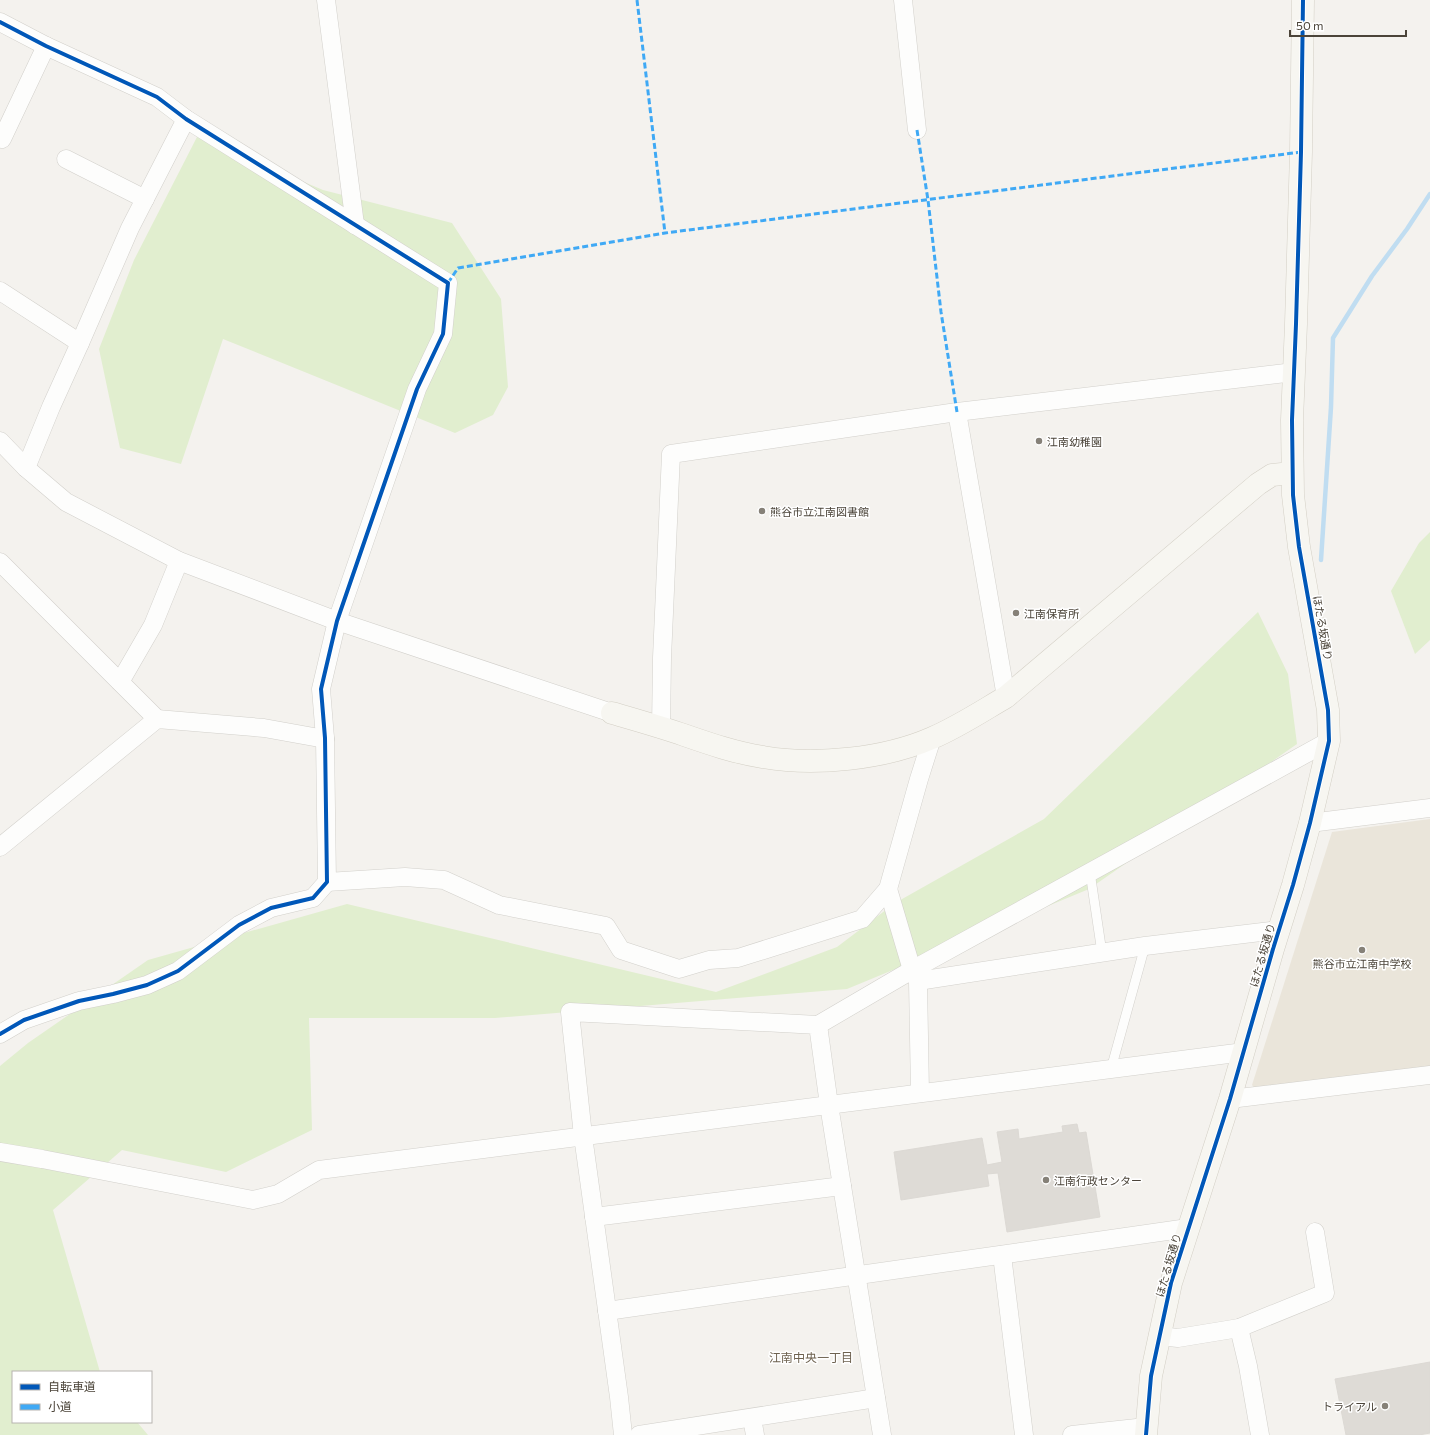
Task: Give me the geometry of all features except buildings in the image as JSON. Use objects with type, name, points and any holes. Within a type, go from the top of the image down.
[{"type":"street","points":[[326,0],[355,225]]},
{"type":"street","points":[[903,0],[917,130]]},
{"type":"street","name":"ほたる坂通り","points":[[1146,1431],[1151,1376],[1171,1283],[1230,1099],[1278,930],[1293,885],[1310,822],[1328,740],[1328,710],[1299,547],[1292,472],[1292,420],[1301,152],[1303,0]]},
{"type":"street","points":[[0,22],[46,46],[157,97],[186,120],[448,283],[443,334],[417,390],[337,621],[321,689],[325,738],[327,882],[313,898],[271,908],[239,925],[178,971],[147,985],[79,1001],[24,1020],[0,1034]]},
{"type":"street","points":[[2,139],[46,46]]},
{"type":"street","points":[[26,468],[50,407],[80,343],[130,228],[186,120]]},
{"type":"street","points":[[66,159],[145,199]]},
{"type":"street","points":[[0,290],[80,343]]},
{"type":"street","points":[[661,728],[662,658],[671,454],[957,412],[1294,372]]},
{"type":"street","points":[[957,412],[1006,696]]},
{"type":"street","points":[[3,451],[26,468],[66,502],[179,561],[337,621],[612,713],[726,749],[763,757],[793,760],[841,759],[868,756],[906,747],[932,738],[979,713],[1006,696],[1258,484],[1272,475],[1292,472]]},
{"type":"street","points":[[120,682],[153,625],[179,561]]},
{"type":"street","points":[[0,562],[157,719],[264,728],[325,738]]},
{"type":"street","points":[[0,847],[157,719]]},
{"type":"street","points":[[327,882],[405,877],[444,880],[499,905],[606,926],[621,950],[679,969],[709,960],[738,958],[862,919],[888,889],[918,779],[932,738]]},
{"type":"street","points":[[623,1435],[583,1136],[570,1012],[818,1025],[915,976],[1090,872],[1328,740]]},
{"type":"street","points":[[1310,822],[1430,808]]},
{"type":"street","points":[[888,889],[915,976],[920,1093]]},
{"type":"street","points":[[915,976],[1278,930]]},
{"type":"street","points":[[818,1025],[829,1105],[882,1435]]},
{"type":"street","points":[[0,1152],[253,1200],[278,1194],[319,1170],[1244,1052]]},
{"type":"street","points":[[1230,1099],[1430,1075]]},
{"type":"street","points":[[594,1217],[842,1186]]},
{"type":"street","points":[[607,1311],[1188,1228]]},
{"type":"street","points":[[1159,1336],[1178,1338],[1239,1328],[1325,1293],[1315,1232]]},
{"type":"street","points":[[1002,1255],[1024,1435]]},
{"type":"street","points":[[1239,1328],[1248,1366],[1260,1435]]},
{"type":"street","points":[[639,1435],[753,1426],[876,1398]]},
{"type":"street","points":[[1072,1435],[1146,1431]]},
{"type":"lane","points":[[1090,872],[1102,953]]},
{"type":"lane","points":[[1111,1069],[1145,946]]},
{"type":"shaded area","name":"熊谷市立江南中学校","points":[[1430,819],[1430,1068],[1257,1091],[1252,1085],[1332,832]]},
{"type":"green space","points":[[197,137],[323,190],[452,223],[501,299],[508,387],[493,415],[455,433],[223,339],[181,464],[120,448],[99,349],[134,260]]},
{"type":"green space","points":[[1430,532],[1430,640],[1415,654],[1391,591],[1419,543]]},
{"type":"green space","points":[[1258,612],[1288,674],[1297,744],[1089,889],[847,989],[495,1018],[309,1018],[312,1130],[226,1172],[122,1150],[53,1210],[100,1371],[12,1371],[12,1423],[138,1423],[148,1435],[0,1435],[0,1066],[28,1043],[148,960],[347,904],[716,992],[837,947],[895,903],[1044,819]]},
{"type":"waterway","points":[[1321,560],[1331,407],[1333,338],[1372,276],[1407,229],[1430,194]]},
{"type":"marked path","points":[[637,0],[665,233]]},
{"type":"marked path","points":[[917,130],[928,200],[941,312],[957,412]]},
{"type":"marked path","points":[[448,283],[458,268],[665,233],[1301,152]]},
{"type":"cycle path","points":[[1146,1435],[1151,1376],[1171,1283],[1230,1099],[1293,885],[1310,823],[1329,741],[1328,710],[1299,547],[1293,495],[1292,420],[1301,152],[1303,0]]},
{"type":"cycle path","points":[[0,22],[46,46],[157,97],[186,119],[448,283],[443,334],[417,389],[337,621],[321,689],[325,738],[327,882],[313,898],[271,908],[239,925],[178,971],[147,985],[79,1001],[24,1020],[0,1034]]},
{"type":"place","name":"江南幼稚園","points":[[1039,441]]},
{"type":"place","name":"熊谷市立江南図書館","points":[[762,511]]},
{"type":"place","name":"江南保育所","points":[[1016,613]]},
{"type":"place","name":"熊谷市立江南中学校","points":[[1362,950]]},
{"type":"place","name":"江南行政センター","points":[[1046,1180]]},
{"type":"place","name":"トライアル","points":[[1385,1406]]},
{"type":"district","name":"江南中央一丁目","points":[[811,1357]]}]
